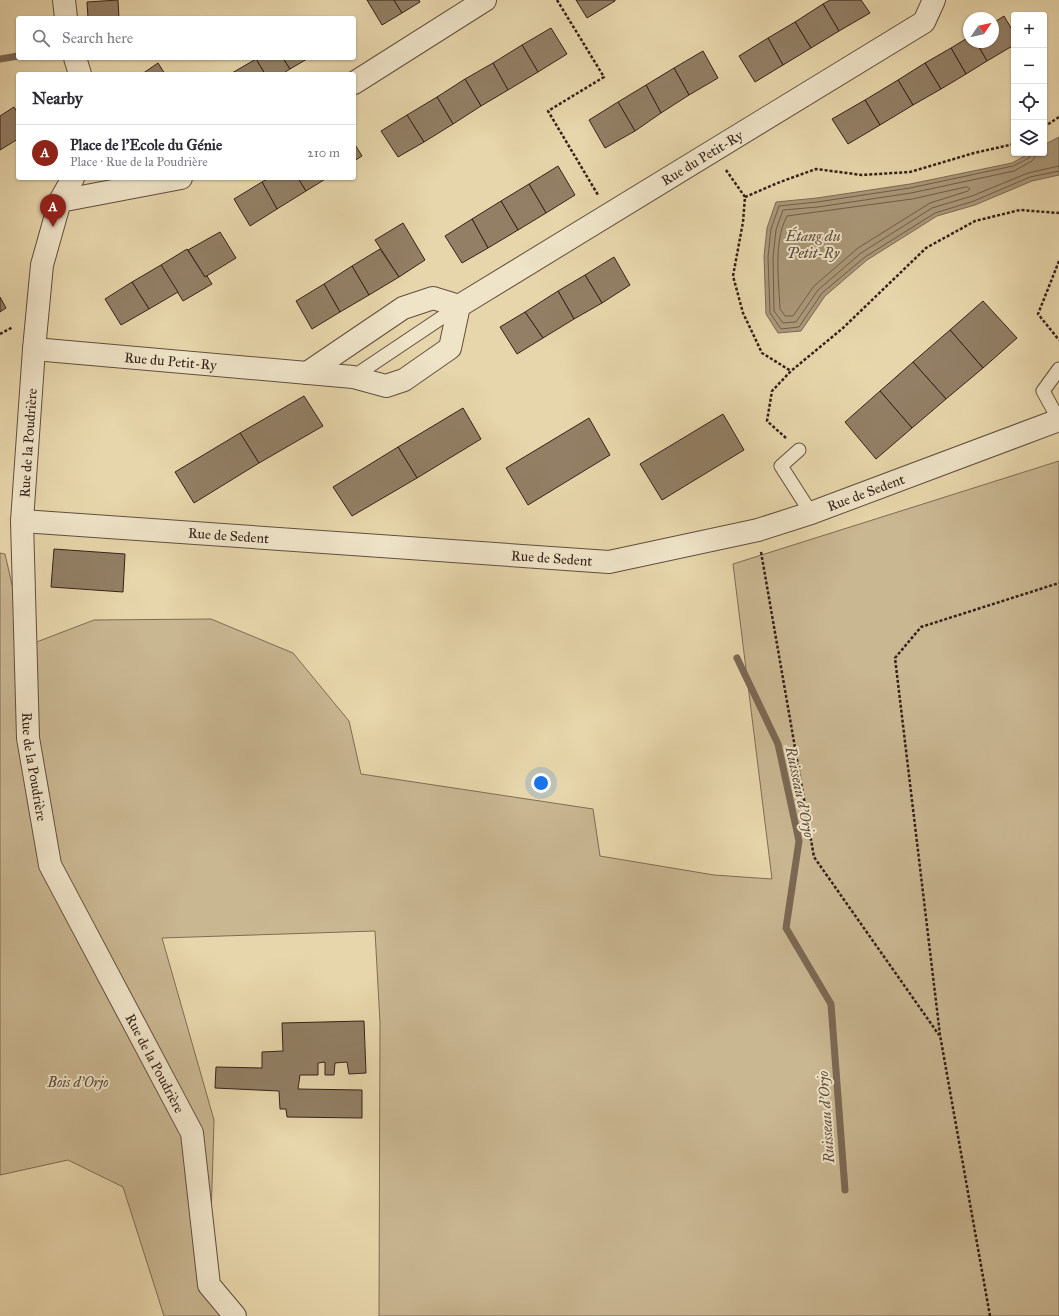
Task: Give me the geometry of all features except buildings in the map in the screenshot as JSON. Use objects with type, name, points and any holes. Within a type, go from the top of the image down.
[{"type":"street","points":[[64,0],[66,16]]},
{"type":"street","points":[[356,82],[486,0]]},
{"type":"street","name":"Rue du Petit-Ry","points":[[34,349],[353,376],[386,386],[404,380],[450,348],[459,306],[924,22],[934,0]]},
{"type":"street","points":[[76,60],[79,72]]},
{"type":"street","name":"Rue de la Poudrière","points":[[72,180],[60,201],[42,265],[34,349],[22,521],[28,738],[50,865],[192,1134],[209,1285],[235,1316]]},
{"type":"street","points":[[60,201],[170,180]]},
{"type":"street","points":[[307,372],[403,308],[433,298],[459,306]]},
{"type":"street","name":"Rue de Sedent","points":[[22,521],[609,562],[758,530],[811,513],[1059,420]]},
{"type":"lane","name":"Rue du Petit-Ry","points":[[353,376],[459,306]]},
{"type":"lane","points":[[1059,369],[1043,391],[1059,420]]},
{"type":"lane","points":[[799,450],[782,466],[811,513]]},
{"type":"path","points":[[556,0],[604,77],[548,111],[610,215]]},
{"type":"path","points":[[1047,125],[1059,117]]},
{"type":"path","points":[[745,197],[816,169],[862,175],[910,172],[974,153],[1011,145]]},
{"type":"path","points":[[712,151],[745,197],[743,222],[733,276],[743,313],[762,353],[791,371]]},
{"type":"path","points":[[799,450],[767,421],[772,391],[791,371],[843,328],[926,248],[975,221],[1020,210],[1059,213]]},
{"type":"path","points":[[1059,261],[1038,314],[1059,340]]},
{"type":"path","points":[[758,530],[814,857],[940,1035]]},
{"type":"path","points":[[990,1316],[940,1035],[895,658],[921,627],[1059,583]]},
{"type":"green space","name":"Bois d'Orjo","points":[[1059,461],[1059,1316],[379,1316],[380,1023],[375,931],[162,938],[214,1120],[209,1285],[235,1316],[164,1316],[123,1187],[68,1160],[0,1175],[0,553],[5,554],[26,646],[94,620],[211,619],[293,653],[349,721],[361,774],[593,809],[600,856],[714,875],[772,879],[733,564]]},
{"type":"water","name":"Étang du Petit-Ry","points":[[1059,137],[1059,175],[1032,181],[975,205],[937,216],[867,260],[825,296],[801,331],[778,333],[766,314],[764,256],[767,228],[776,202],[817,198],[910,184],[1012,163],[1025,156],[1047,156],[1047,143]]},
{"type":"waterway","name":"Ruisseau d'Orjo","points":[[0,59],[16,56]]},
{"type":"waterway","name":"Ruisseau d'Orjo","points":[[737,658],[778,744],[799,841],[786,928],[831,1004],[845,1190]]},
{"type":"place","name":"Place de l'Ecole du Génie","points":[[53,227]]}]
